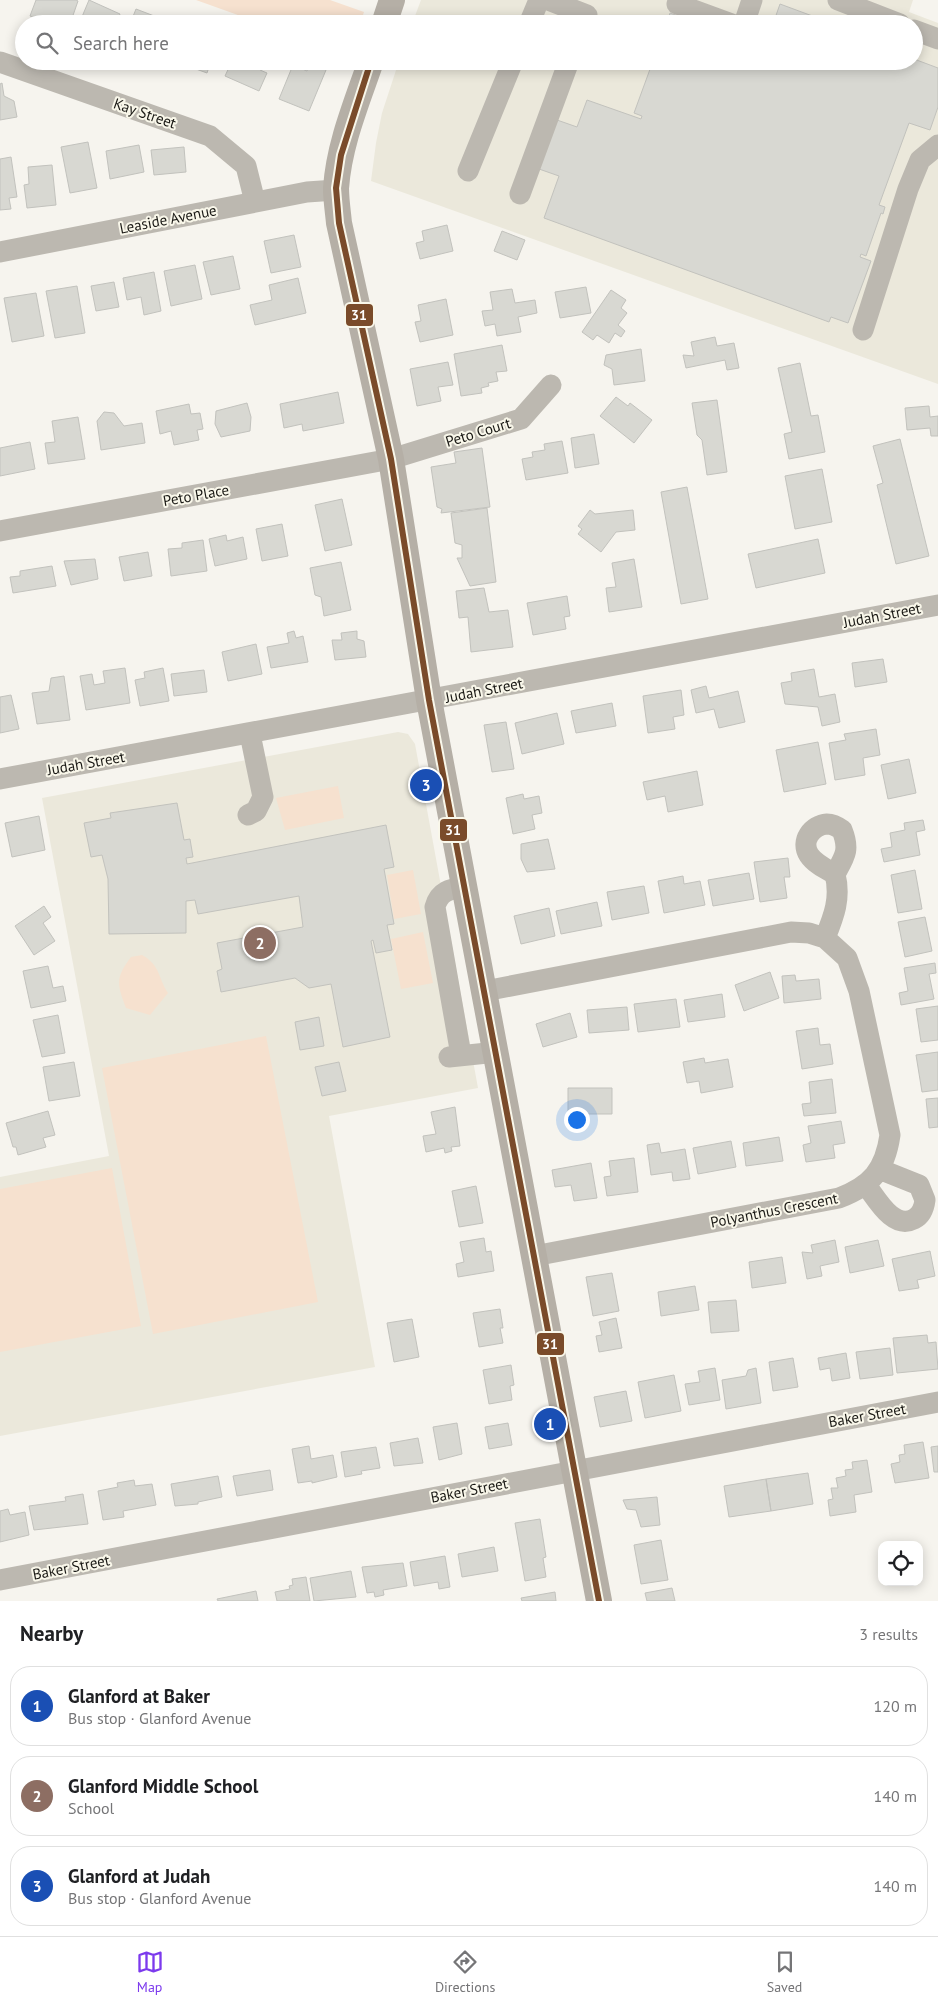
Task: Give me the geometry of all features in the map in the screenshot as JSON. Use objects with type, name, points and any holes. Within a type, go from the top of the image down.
[{"type":"main road","points":[[387,15],[392,0]]},
{"type":"main road","points":[[368,70],[347,132],[336,190],[339,223],[391,459],[429,700],[497,1052],[599,1601]]},
{"type":"street","points":[[532,15],[538,0]]},
{"type":"street","points":[[548,0],[588,13]]},
{"type":"street","points":[[747,15],[752,0]]},
{"type":"street","points":[[838,0],[877,15]]},
{"type":"street","points":[[678,4],[708,15]]},
{"type":"street","points":[[923,33],[938,39]]},
{"type":"street","name":"Kay Street","points":[[0,62],[15,67]]},
{"type":"street","name":"Kay Street","points":[[23,70],[210,136],[246,166],[255,202]]},
{"type":"street","points":[[468,171],[509,70]]},
{"type":"street","points":[[520,194],[567,70]]},
{"type":"street","points":[[864,330],[908,189],[920,160],[938,145]]},
{"type":"street","name":"Leaside Avenue","points":[[0,252],[308,192],[336,190]]},
{"type":"street","name":"Peto Court","points":[[391,459],[521,419],[550,385]]},
{"type":"street","name":"Peto Place","points":[[0,531],[391,459]]},
{"type":"street","name":"Judah Street","points":[[0,779],[938,605]]},
{"type":"street","points":[[248,815],[256,811],[263,797],[250,734]]},
{"type":"street","points":[[825,938],[837,906],[838,888],[835,874]]},
{"type":"street","points":[[465,887],[446,890],[438,898],[435,907],[455,1056],[497,1052]]},
{"type":"street","name":"Polyanthus Crescent","points":[[485,991],[791,932],[809,933],[825,938],[847,958],[859,991],[890,1135],[888,1149],[873,1177],[857,1192],[839,1198],[534,1256]]},
{"type":"street","name":"Baker Street","points":[[0,1580],[938,1402]]},
{"type":"shaded area","points":[[196,0],[330,0],[364,12],[363,15],[238,15]]},
{"type":"shaded area","points":[[421,0],[913,0],[909,12],[917,15],[415,15]]},
{"type":"shaded area","points":[[923,17],[938,23],[938,384],[371,181],[382,113],[396,70],[923,70]]},
{"type":"shaded area","points":[[398,732],[408,734],[415,744],[478,1088],[329,1116],[375,1367],[0,1436],[0,1177],[109,1156],[42,798]]},
{"type":"shaded area","points":[[338,786],[344,818],[285,830],[276,798]]},
{"type":"shaded area","points":[[413,870],[421,914],[394,919],[387,875]]},
{"type":"shaded area","points":[[423,932],[433,983],[401,989],[391,939]]},
{"type":"shaded area","points":[[142,955],[156,967],[168,993],[150,1015],[126,1008],[119,987],[122,970],[131,957]]},
{"type":"shaded area","points":[[266,1036],[318,1302],[153,1334],[102,1068]]},
{"type":"shaded area","points":[[112,1168],[141,1326],[0,1352],[0,1189]]},
{"type":"building","points":[[36,0],[78,1],[73,15],[30,15]]},
{"type":"building","points":[[89,0],[120,14],[120,15],[83,15]]},
{"type":"building","points":[[780,4],[810,15],[776,15]]},
{"type":"building","points":[[136,9],[152,15],[134,15]]},
{"type":"building","points":[[923,62],[938,68],[938,107],[930,130],[909,123],[879,205],[885,207],[883,214],[881,213],[866,256],[861,254],[860,257],[871,261],[848,323],[831,317],[829,322],[544,218],[559,176],[539,169],[557,120],[577,127],[587,100],[641,119],[642,116],[634,113],[650,70],[923,70]]},
{"type":"building","points":[[228,70],[260,70],[267,73],[259,91],[225,76]]},
{"type":"building","points":[[291,70],[326,70],[309,111],[279,99]]},
{"type":"building","points":[[2,83],[4,96],[14,101],[17,117],[0,120],[0,84]]},
{"type":"building","points":[[88,142],[97,188],[70,193],[61,147]]},
{"type":"building","points":[[139,145],[144,172],[110,179],[106,151]]},
{"type":"building","points":[[184,147],[186,172],[154,175],[151,150]]},
{"type":"building","points":[[11,157],[17,197],[9,198],[11,209],[0,210],[0,159]]},
{"type":"building","points":[[52,165],[56,205],[27,208],[24,185],[29,184],[28,167]]},
{"type":"building","points":[[447,225],[453,251],[420,259],[416,243],[424,241],[422,231]]},
{"type":"building","points":[[502,231],[525,240],[517,260],[494,251]]},
{"type":"building","points":[[294,235],[301,267],[271,273],[264,241]]},
{"type":"building","points":[[233,256],[240,289],[211,295],[203,262]]},
{"type":"building","points":[[195,265],[202,299],[171,306],[164,271]]},
{"type":"building","points":[[154,272],[161,311],[144,315],[141,297],[127,300],[123,278]]},
{"type":"building","points":[[298,278],[306,313],[255,325],[250,305],[272,300],[269,285]]},
{"type":"building","points":[[114,282],[119,307],[96,311],[91,286]]},
{"type":"building","points":[[77,286],[85,333],[55,338],[46,291]]},
{"type":"building","points":[[586,287],[591,313],[560,318],[555,292]]},
{"type":"building","points":[[512,289],[515,303],[535,300],[537,313],[518,317],[521,332],[497,336],[495,324],[485,326],[482,311],[493,310],[490,292]]},
{"type":"building","points":[[611,290],[626,300],[621,308],[627,313],[618,325],[625,331],[621,337],[615,333],[609,343],[597,335],[593,340],[582,332]]},
{"type":"building","points":[[36,293],[44,336],[12,342],[4,298]]},
{"type":"building","points":[[446,299],[453,335],[420,342],[415,322],[421,321],[418,305]]},
{"type":"building","points":[[715,337],[717,346],[734,343],[739,368],[727,370],[725,360],[686,368],[683,355],[694,356],[691,342]]},
{"type":"building","points":[[502,345],[507,371],[496,372],[498,381],[488,383],[489,386],[481,388],[482,393],[461,396],[454,354]]},
{"type":"building","points":[[641,349],[645,381],[614,385],[612,369],[604,365],[606,355]]},
{"type":"building","points":[[448,362],[453,385],[438,387],[441,401],[417,406],[410,369]]},
{"type":"building","points":[[800,363],[811,416],[818,415],[825,452],[789,459],[784,434],[792,432],[778,368]]},
{"type":"building","points":[[338,392],[344,423],[303,431],[302,424],[284,428],[280,404]]},
{"type":"building","points":[[616,397],[628,406],[630,403],[652,420],[634,443],[600,416]]},
{"type":"building","points":[[717,400],[727,472],[707,475],[702,440],[697,435],[692,403]]},
{"type":"building","points":[[247,403],[251,417],[250,431],[221,437],[215,424],[216,411]]},
{"type":"building","points":[[189,404],[191,414],[200,413],[203,429],[197,430],[199,440],[174,445],[171,431],[160,434],[156,411]]},
{"type":"building","points":[[929,406],[930,417],[938,416],[938,436],[931,436],[930,428],[907,430],[905,408]]},
{"type":"building","points":[[104,412],[114,413],[124,426],[142,423],[145,443],[101,450],[97,421]]},
{"type":"building","points":[[78,417],[85,459],[48,464],[45,443],[55,442],[52,421]]},
{"type":"building","points":[[594,434],[599,464],[575,468],[571,438]]},
{"type":"building","points":[[900,439],[929,556],[896,564],[877,485],[883,483],[873,446]]},
{"type":"building","points":[[562,441],[568,473],[526,480],[522,459],[533,457],[532,452],[545,450],[544,444]]},
{"type":"building","points":[[30,442],[35,469],[0,476],[0,448]]},
{"type":"building","points":[[482,448],[490,507],[441,513],[442,509],[437,507],[431,467],[456,463],[454,452]]},
{"type":"building","points":[[822,469],[832,522],[795,529],[785,476]]},
{"type":"building","points":[[687,487],[708,599],[681,604],[661,492]]},
{"type":"building","points":[[342,499],[352,545],[325,551],[315,505]]},
{"type":"building","points":[[487,508],[496,582],[470,586],[457,558],[462,558],[462,545],[455,543],[451,513]]},
{"type":"building","points":[[590,510],[595,514],[633,510],[635,530],[616,532],[601,552],[578,534],[582,529],[578,526]]},
{"type":"building","points":[[282,524],[288,556],[262,561],[256,529]]},
{"type":"building","points":[[226,535],[227,541],[243,537],[247,559],[215,566],[209,539]]},
{"type":"building","points":[[818,539],[825,573],[756,588],[748,554]]},
{"type":"building","points":[[203,540],[207,571],[171,576],[168,549],[182,548],[182,543]]},
{"type":"building","points":[[148,552],[152,576],[124,581],[119,557]]},
{"type":"building","points":[[95,559],[98,579],[71,585],[64,561]]},
{"type":"building","points":[[634,559],[642,607],[609,612],[606,588],[616,587],[612,563]]},
{"type":"building","points":[[341,562],[351,610],[324,616],[321,597],[315,595],[310,568]]},
{"type":"building","points":[[52,566],[56,586],[13,593],[10,577],[20,576],[20,571]]},
{"type":"building","points":[[484,588],[489,612],[508,610],[513,647],[471,652],[468,617],[459,618],[456,591]]},
{"type":"building","points":[[567,596],[570,616],[564,617],[566,629],[533,635],[527,603]]},
{"type":"building","points":[[294,631],[296,638],[303,636],[308,662],[271,668],[267,647],[289,643],[287,633]]},
{"type":"building","points":[[357,631],[357,639],[364,641],[366,657],[335,660],[332,640],[342,640],[341,633]]},
{"type":"building","points":[[256,644],[262,674],[228,681],[222,652]]},
{"type":"building","points":[[883,659],[887,682],[855,687],[852,663]]},
{"type":"building","points":[[125,668],[130,703],[86,710],[80,676],[92,674],[94,685],[105,683],[103,671]]},
{"type":"building","points":[[163,668],[169,701],[140,706],[135,680],[145,678],[144,672]]},
{"type":"building","points":[[814,669],[819,697],[835,694],[840,722],[822,726],[818,707],[785,704],[781,683],[792,681],[791,673]]},
{"type":"building","points":[[204,670],[207,692],[174,696],[171,674]]},
{"type":"building","points":[[64,676],[70,720],[37,724],[32,693],[49,691],[51,678]]},
{"type":"building","points":[[706,686],[709,698],[738,691],[745,722],[719,728],[714,709],[696,713],[691,690]]},
{"type":"building","points":[[681,690],[684,715],[673,717],[675,729],[648,733],[643,696]]},
{"type":"building","points":[[11,695],[19,729],[0,733],[0,697]]},
{"type":"building","points":[[612,703],[616,726],[576,733],[571,711]]},
{"type":"building","points":[[557,713],[564,744],[522,754],[515,723]]},
{"type":"building","points":[[506,722],[514,769],[492,772],[484,725]]},
{"type":"building","points":[[876,729],[880,755],[863,758],[865,775],[835,780],[829,743],[846,740],[844,734]]},
{"type":"building","points":[[818,742],[826,784],[784,792],[776,750]]},
{"type":"building","points":[[909,759],[916,793],[888,799],[881,765]]},
{"type":"building","points":[[697,771],[703,805],[668,812],[665,796],[647,800],[643,782]]},
{"type":"building","points":[[523,794],[524,799],[539,796],[542,813],[532,815],[535,829],[513,834],[506,798]]},
{"type":"building","points":[[177,803],[184,840],[190,839],[193,857],[186,858],[187,864],[386,825],[394,867],[384,869],[394,924],[387,925],[392,950],[376,953],[373,940],[371,941],[390,1037],[343,1047],[331,984],[309,988],[295,978],[221,992],[217,971],[222,969],[217,943],[303,927],[299,896],[198,914],[195,900],[186,901],[186,933],[109,934],[108,879],[102,855],[91,857],[84,823],[111,818],[110,813]]},
{"type":"building","points":[[39,816],[45,850],[12,857],[5,823]]},
{"type":"building","points":[[923,820],[925,830],[916,832],[920,855],[884,862],[881,849],[892,847],[890,833],[905,830],[904,823]]},
{"type":"building","points":[[548,839],[555,869],[527,872],[521,859],[521,844]]},
{"type":"building","points":[[788,858],[790,877],[784,877],[787,898],[760,902],[754,862]]},
{"type":"building","points":[[915,870],[922,909],[898,913],[891,875]]},
{"type":"building","points":[[749,873],[754,899],[713,906],[708,880]]},
{"type":"building","points":[[683,876],[684,884],[700,881],[705,905],[664,913],[658,881]]},
{"type":"building","points":[[644,886],[649,913],[612,920],[607,892]]},
{"type":"building","points":[[597,902],[602,926],[561,934],[556,911]]},
{"type":"building","points":[[44,906],[51,917],[43,923],[55,941],[34,955],[15,926]]},
{"type":"building","points":[[549,908],[555,936],[521,944],[514,916]]},
{"type":"building","points":[[925,917],[932,951],[905,957],[898,922]]},
{"type":"building","points":[[935,963],[936,973],[929,974],[934,999],[901,1005],[899,993],[908,991],[904,968]]},
{"type":"building","points":[[48,966],[53,988],[63,986],[66,1001],[31,1008],[23,971]]},
{"type":"building","points":[[770,972],[779,998],[744,1011],[735,985]]},
{"type":"building","points":[[795,975],[796,981],[819,979],[821,999],[784,1003],[782,976]]},
{"type":"building","points":[[722,994],[725,1017],[688,1022],[684,1000]]},
{"type":"building","points":[[676,999],[680,1027],[638,1032],[634,1004]]},
{"type":"building","points":[[938,1006],[938,1040],[921,1042],[916,1009]]},
{"type":"building","points":[[627,1007],[629,1030],[589,1033],[587,1010]]},
{"type":"building","points":[[570,1013],[577,1037],[543,1047],[536,1024]]},
{"type":"building","points":[[58,1015],[65,1053],[42,1057],[33,1020]]},
{"type":"building","points":[[319,1017],[324,1046],[300,1050],[295,1022]]},
{"type":"building","points":[[818,1028],[820,1045],[830,1044],[833,1064],[802,1069],[796,1031]]},
{"type":"building","points":[[938,1052],[938,1090],[922,1092],[916,1055]]},
{"type":"building","points":[[704,1058],[705,1063],[728,1059],[733,1087],[701,1093],[699,1081],[687,1083],[683,1062]]},
{"type":"building","points":[[74,1062],[80,1096],[49,1101],[43,1067]]},
{"type":"building","points":[[339,1062],[346,1091],[322,1096],[315,1067]]},
{"type":"building","points":[[832,1079],[836,1113],[804,1116],[802,1104],[811,1103],[809,1082]]},
{"type":"building","points":[[568,1088],[612,1088],[612,1114],[568,1114]]},
{"type":"building","points":[[938,1098],[938,1127],[929,1128],[926,1099]]},
{"type":"building","points":[[455,1107],[460,1146],[451,1147],[452,1151],[445,1153],[444,1148],[426,1152],[423,1136],[436,1134],[431,1112]]},
{"type":"building","points":[[48,1111],[55,1135],[43,1138],[46,1147],[18,1155],[16,1147],[13,1147],[6,1123]]},
{"type":"building","points":[[841,1121],[845,1143],[833,1145],[835,1158],[806,1162],[803,1145],[811,1143],[808,1126]]},
{"type":"building","points":[[779,1137],[783,1161],[746,1166],[743,1143]]},
{"type":"building","points":[[731,1141],[736,1167],[698,1174],[693,1148]]},
{"type":"building","points":[[659,1143],[661,1153],[685,1149],[690,1179],[673,1181],[672,1172],[651,1175],[647,1145]]},
{"type":"building","points":[[634,1158],[638,1192],[607,1196],[604,1177],[611,1176],[609,1161]]},
{"type":"building","points":[[591,1163],[597,1198],[574,1201],[571,1185],[555,1187],[552,1170]]},
{"type":"building","points":[[476,1186],[483,1223],[459,1227],[452,1191]]},
{"type":"building","points":[[484,1238],[486,1252],[491,1251],[494,1271],[458,1277],[456,1264],[464,1262],[460,1242]]},
{"type":"building","points":[[835,1240],[839,1262],[820,1266],[822,1276],[807,1279],[802,1252],[813,1253],[811,1245]]},
{"type":"building","points":[[878,1240],[884,1266],[850,1273],[845,1247]]},
{"type":"building","points":[[930,1251],[935,1276],[917,1280],[919,1288],[899,1291],[892,1259]]},
{"type":"building","points":[[782,1257],[786,1283],[752,1288],[749,1262]]},
{"type":"building","points":[[612,1273],[619,1311],[593,1316],[586,1277]]},
{"type":"building","points":[[695,1286],[699,1310],[661,1316],[658,1292]]},
{"type":"building","points":[[736,1300],[739,1331],[711,1333],[708,1302]]},
{"type":"building","points":[[500,1309],[503,1328],[500,1328],[503,1343],[479,1347],[473,1313]]},
{"type":"building","points":[[616,1318],[622,1348],[599,1352],[596,1336],[602,1335],[599,1322]]},
{"type":"building","points":[[412,1319],[419,1357],[394,1362],[387,1323]]},
{"type":"building","points":[[927,1335],[928,1343],[936,1342],[938,1369],[897,1373],[893,1338]]},
{"type":"building","points":[[890,1348],[893,1375],[860,1379],[856,1352]]},
{"type":"building","points":[[846,1353],[850,1378],[832,1381],[830,1368],[820,1370],[818,1358]]},
{"type":"building","points":[[793,1358],[798,1387],[773,1391],[769,1362]]},
{"type":"building","points":[[511,1365],[514,1385],[510,1386],[512,1400],[489,1404],[483,1370]]},
{"type":"building","points":[[715,1368],[720,1400],[689,1405],[685,1384],[700,1382],[698,1371]]},
{"type":"building","points":[[756,1368],[761,1403],[726,1409],[722,1380],[746,1376],[748,1370]]},
{"type":"building","points":[[674,1375],[681,1411],[645,1418],[638,1382]]},
{"type":"building","points":[[626,1391],[632,1421],[600,1427],[594,1397]]},
{"type":"building","points":[[457,1423],[462,1454],[439,1460],[433,1427]]},
{"type":"building","points":[[508,1423],[512,1445],[489,1449],[485,1427]]},
{"type":"building","points":[[418,1438],[423,1463],[394,1466],[390,1443]]},
{"type":"building","points":[[923,1442],[929,1478],[895,1483],[891,1464],[900,1462],[899,1455],[905,1454],[904,1445]]},
{"type":"building","points":[[309,1446],[311,1459],[333,1455],[337,1477],[312,1483],[312,1481],[298,1483],[292,1449]]},
{"type":"building","points":[[938,1446],[938,1472],[934,1472],[931,1447]]},
{"type":"building","points":[[376,1447],[380,1468],[361,1471],[362,1474],[345,1477],[341,1452]]},
{"type":"building","points":[[867,1460],[872,1492],[854,1495],[856,1512],[830,1516],[828,1500],[833,1499],[831,1488],[838,1488],[836,1478],[846,1476],[845,1470],[853,1469],[852,1462]]},
{"type":"building","points":[[270,1470],[273,1490],[237,1496],[233,1476]]},
{"type":"building","points":[[808,1473],[813,1504],[771,1511],[766,1479]]},
{"type":"building","points":[[218,1476],[222,1497],[198,1502],[198,1504],[175,1506],[171,1484]]},
{"type":"building","points":[[766,1479],[771,1511],[729,1517],[724,1486]]},
{"type":"building","points":[[134,1480],[135,1486],[152,1484],[156,1505],[123,1511],[124,1517],[103,1520],[98,1491],[118,1487],[117,1483]]},
{"type":"building","points":[[83,1494],[88,1524],[34,1530],[29,1506],[66,1501],[65,1497]]},
{"type":"building","points":[[657,1497],[660,1525],[641,1527],[636,1510],[627,1509],[623,1500]]},
{"type":"building","points":[[8,1509],[10,1515],[25,1512],[29,1535],[0,1542],[0,1511]]},
{"type":"building","points":[[540,1519],[546,1557],[543,1558],[546,1577],[525,1581],[515,1523]]},
{"type":"building","points":[[661,1540],[668,1580],[641,1584],[634,1545]]},
{"type":"building","points":[[494,1547],[498,1571],[462,1577],[458,1554]]},
{"type":"building","points":[[445,1556],[450,1587],[439,1589],[438,1582],[414,1586],[410,1562]]},
{"type":"building","points":[[403,1563],[407,1586],[383,1590],[384,1595],[375,1597],[374,1592],[367,1593],[362,1567]]},
{"type":"building","points":[[351,1571],[356,1597],[314,1601],[310,1578]]},
{"type":"building","points":[[306,1577],[310,1601],[277,1601],[275,1592],[290,1589],[289,1586],[293,1585],[292,1579]]},
{"type":"building","points":[[672,1588],[675,1601],[647,1601],[645,1593]]},
{"type":"building","points":[[256,1591],[258,1601],[218,1601],[217,1599]]},
{"type":"building","points":[[555,1592],[556,1601],[522,1601],[521,1598]]},
{"type":"transit line","name":"31","points":[[368,70],[341,155],[336,188],[339,223],[391,459],[429,700],[599,1601]]},
{"type":"place","name":"Glanford at Judah","points":[[426,785]]},
{"type":"place","name":"Glanford Middle School","points":[[260,943]]},
{"type":"place","name":"Glanford at Baker","points":[[550,1424]]}]
